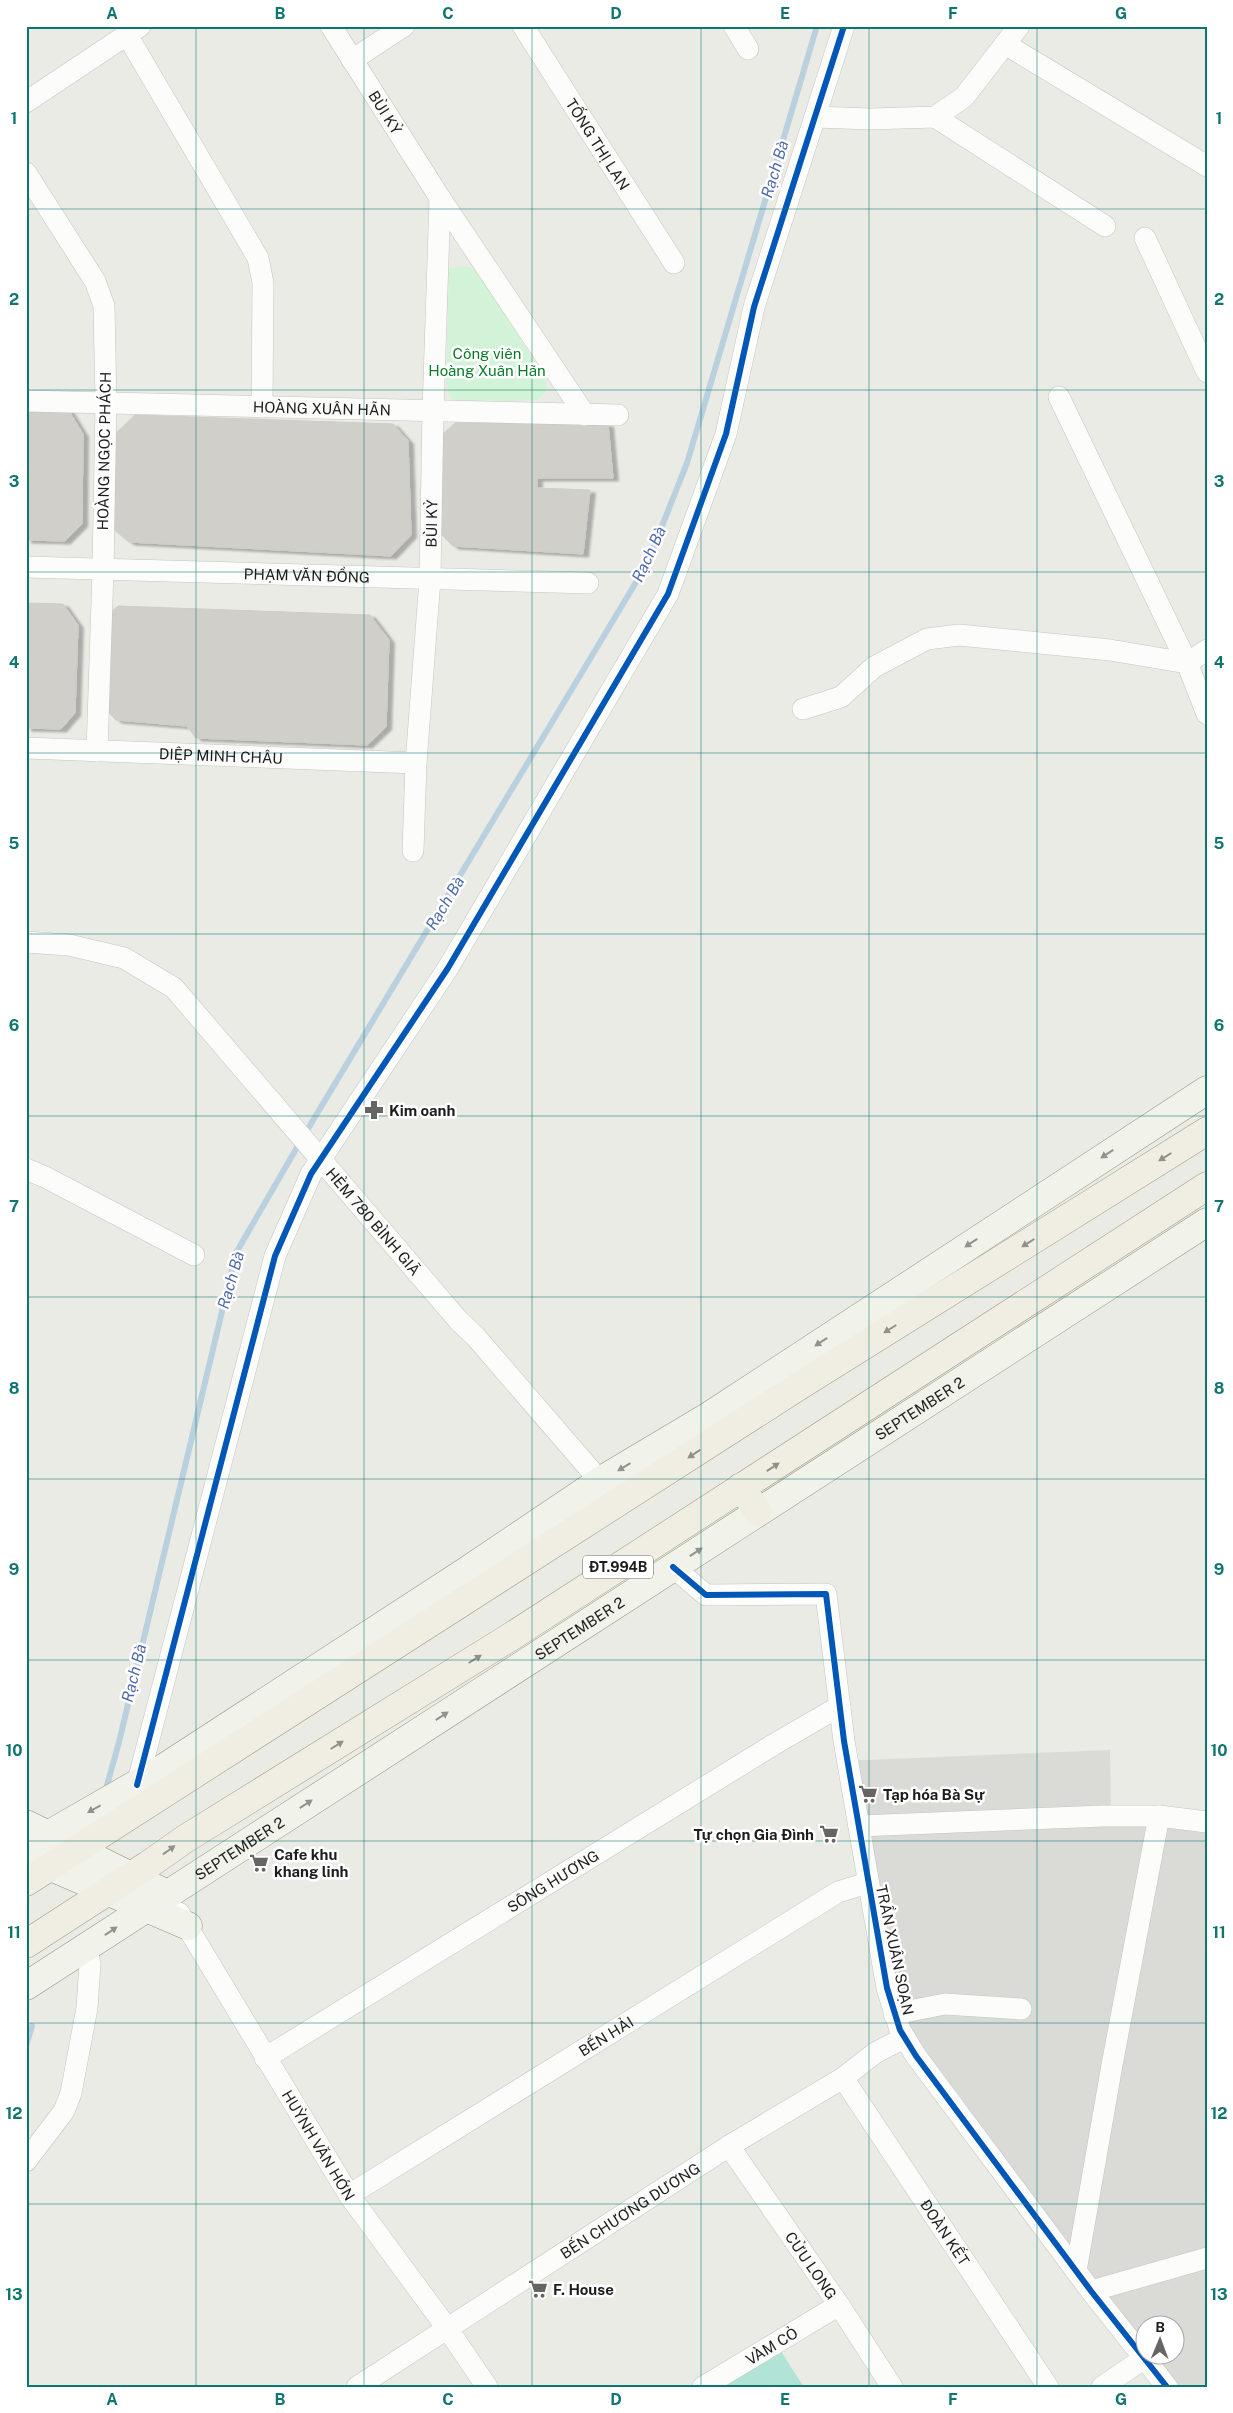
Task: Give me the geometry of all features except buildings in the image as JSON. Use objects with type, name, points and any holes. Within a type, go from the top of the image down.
[{"type":"main road","points":[[26,1882],[38,1862],[76,1849],[716,1426],[1207,1090]]},
{"type":"main road","points":[[33,1836],[137,1785],[465,1572],[600,1481],[716,1426],[1207,1131]]},
{"type":"main road","name":"SEPTEMBER 2","points":[[26,1944],[132,1876],[185,1838],[512,1636],[1207,1186]]},
{"type":"main road","name":"SEPTEMBER 2","points":[[26,1986],[1207,1222]]},
{"type":"main road","points":[[741,1487],[758,1512]]},
{"type":"main road","points":[[33,1836],[76,1849],[132,1876],[156,1901],[188,1926]]},
{"type":"main road","points":[[38,1862],[108,1892],[156,1901]]},
{"type":"street","name":"BÙI KỶ","points":[[331,26],[440,198],[585,415]]},
{"type":"street","points":[[352,60],[404,26]]},
{"type":"street","name":"TỐNG THỊ LAN","points":[[523,26],[674,263]]},
{"type":"street","points":[[734,26],[748,48]]},
{"type":"street","points":[[137,1785],[275,1256],[311,1174],[448,968],[668,594],[726,434],[754,307],[844,26]]},
{"type":"street","points":[[815,117],[870,119],[935,117],[964,98],[1019,26]]},
{"type":"street","points":[[26,102],[134,30],[258,258],[263,283],[262,407]]},
{"type":"street","points":[[1005,44],[1207,166]]},
{"type":"street","points":[[935,117],[1105,226]]},
{"type":"street","name":"HOÀNG NGỌC PHÁCH","points":[[26,173],[94,281],[104,306],[106,403],[97,751]]},
{"type":"street","name":"BÙI KỶ","points":[[413,850],[416,763],[430,579],[440,198]]},
{"type":"street","points":[[1145,238],[1207,372]]},
{"type":"street","points":[[1059,397],[1187,663],[1203,710],[1207,714]]},
{"type":"street","name":"HOÀNG XUÂN HÃN","points":[[26,401],[618,415]]},
{"type":"street","name":"PHẠM VĂN ĐỒNG","points":[[26,567],[103,571],[588,583]]},
{"type":"street","points":[[803,709],[841,697],[874,667],[927,639],[959,635],[1110,650],[1187,663],[1207,650]]},
{"type":"street","name":"DIỆP MINH CHÂU","points":[[26,748],[416,763]]},
{"type":"street","name":"HẺM 780 BÌNH GIÃ","points":[[26,942],[70,945],[124,958],[174,988],[459,1321],[475,1336],[600,1481]]},
{"type":"street","points":[[26,1169],[45,1177],[194,1255]]},
{"type":"street","name":"TRẦN XUÂN SOẠN","points":[[673,1567],[706,1594],[826,1594],[840,1706],[867,1883],[894,2014],[904,2038],[1136,2350]]},
{"type":"street","name":"SÔNG HƯƠNG","points":[[265,2058],[772,1745],[840,1706]]},
{"type":"street","points":[[859,1826],[1103,1816],[1159,1816],[1207,1822]]},
{"type":"street","points":[[1076,2271],[1145,1881],[1159,1816]]},
{"type":"street","name":"BẾN HẢI","points":[[349,2195],[838,1892],[867,1883]]},
{"type":"street","name":"HUỲNH VĂN HỚN","points":[[188,1926],[265,2058],[349,2195],[447,2328],[487,2387]]},
{"type":"street","points":[[26,2161],[64,2111],[73,2084],[87,2008],[90,1964],[86,1947]]},
{"type":"street","points":[[894,2014],[945,2004],[1020,2009]]},
{"type":"street","name":"BẾN CHƯƠNG DƯƠNG","points":[[357,2387],[729,2146],[843,2078],[875,2053],[904,2038]]},
{"type":"street","name":"ĐOÀN KẾT","points":[[843,2078],[1048,2387]]},
{"type":"street","name":"CỬU LONG","points":[[729,2146],[840,2305],[892,2387]]},
{"type":"street","points":[[1091,2291],[1207,2258]]},
{"type":"street","name":"VÀM CỎ","points":[[703,2387],[840,2305]]},
{"type":"street","points":[[1102,2387],[1136,2364]]},
{"type":"street","name":"TRẦN XUÂN SOẠN","points":[[1149,2366],[1167,2387]]},
{"type":"shaded area","points":[[1110,1750],[1111,1815],[1207,1818],[1207,2387],[1164,2387],[1148,2366],[1186,2366],[1186,2316],[1136,2316],[1136,2351],[897,2041],[841,1761]]},
{"type":"shaded area","points":[[775,2342],[804,2387],[705,2387]]},
{"type":"green space","name":"Công viên Hoàng Xuân Hãn","points":[[465,266],[477,269],[546,381],[547,389],[538,400],[453,403],[446,384],[449,268]]},
{"type":"waterway","name":"Rạch Bà","points":[[106,1789],[119,1742],[236,1253],[303,1137],[647,564],[687,463],[817,26]]},
{"type":"waterway","points":[[26,2046],[32,2026]]},
{"type":"cycle path","points":[[137,1785],[275,1256],[311,1174],[448,968],[668,594],[726,434],[754,307],[844,26]]},
{"type":"cycle path","points":[[673,1567],[706,1595],[826,1594],[844,1741],[887,1988],[900,2030],[916,2056],[1091,2291],[1167,2387]]},
{"type":"place","name":"Kim oanh","points":[[374,1110]]},
{"type":"place","name":"Tạp hóa Bà Sự","points":[[868,1794]]},
{"type":"place","name":"Tự chọn Gia Đình","points":[[829,1834]]},
{"type":"place","name":"Cafe khu khang linh","points":[[259,1863]]},
{"type":"place","name":"F. House","points":[[538,2289]]}]
